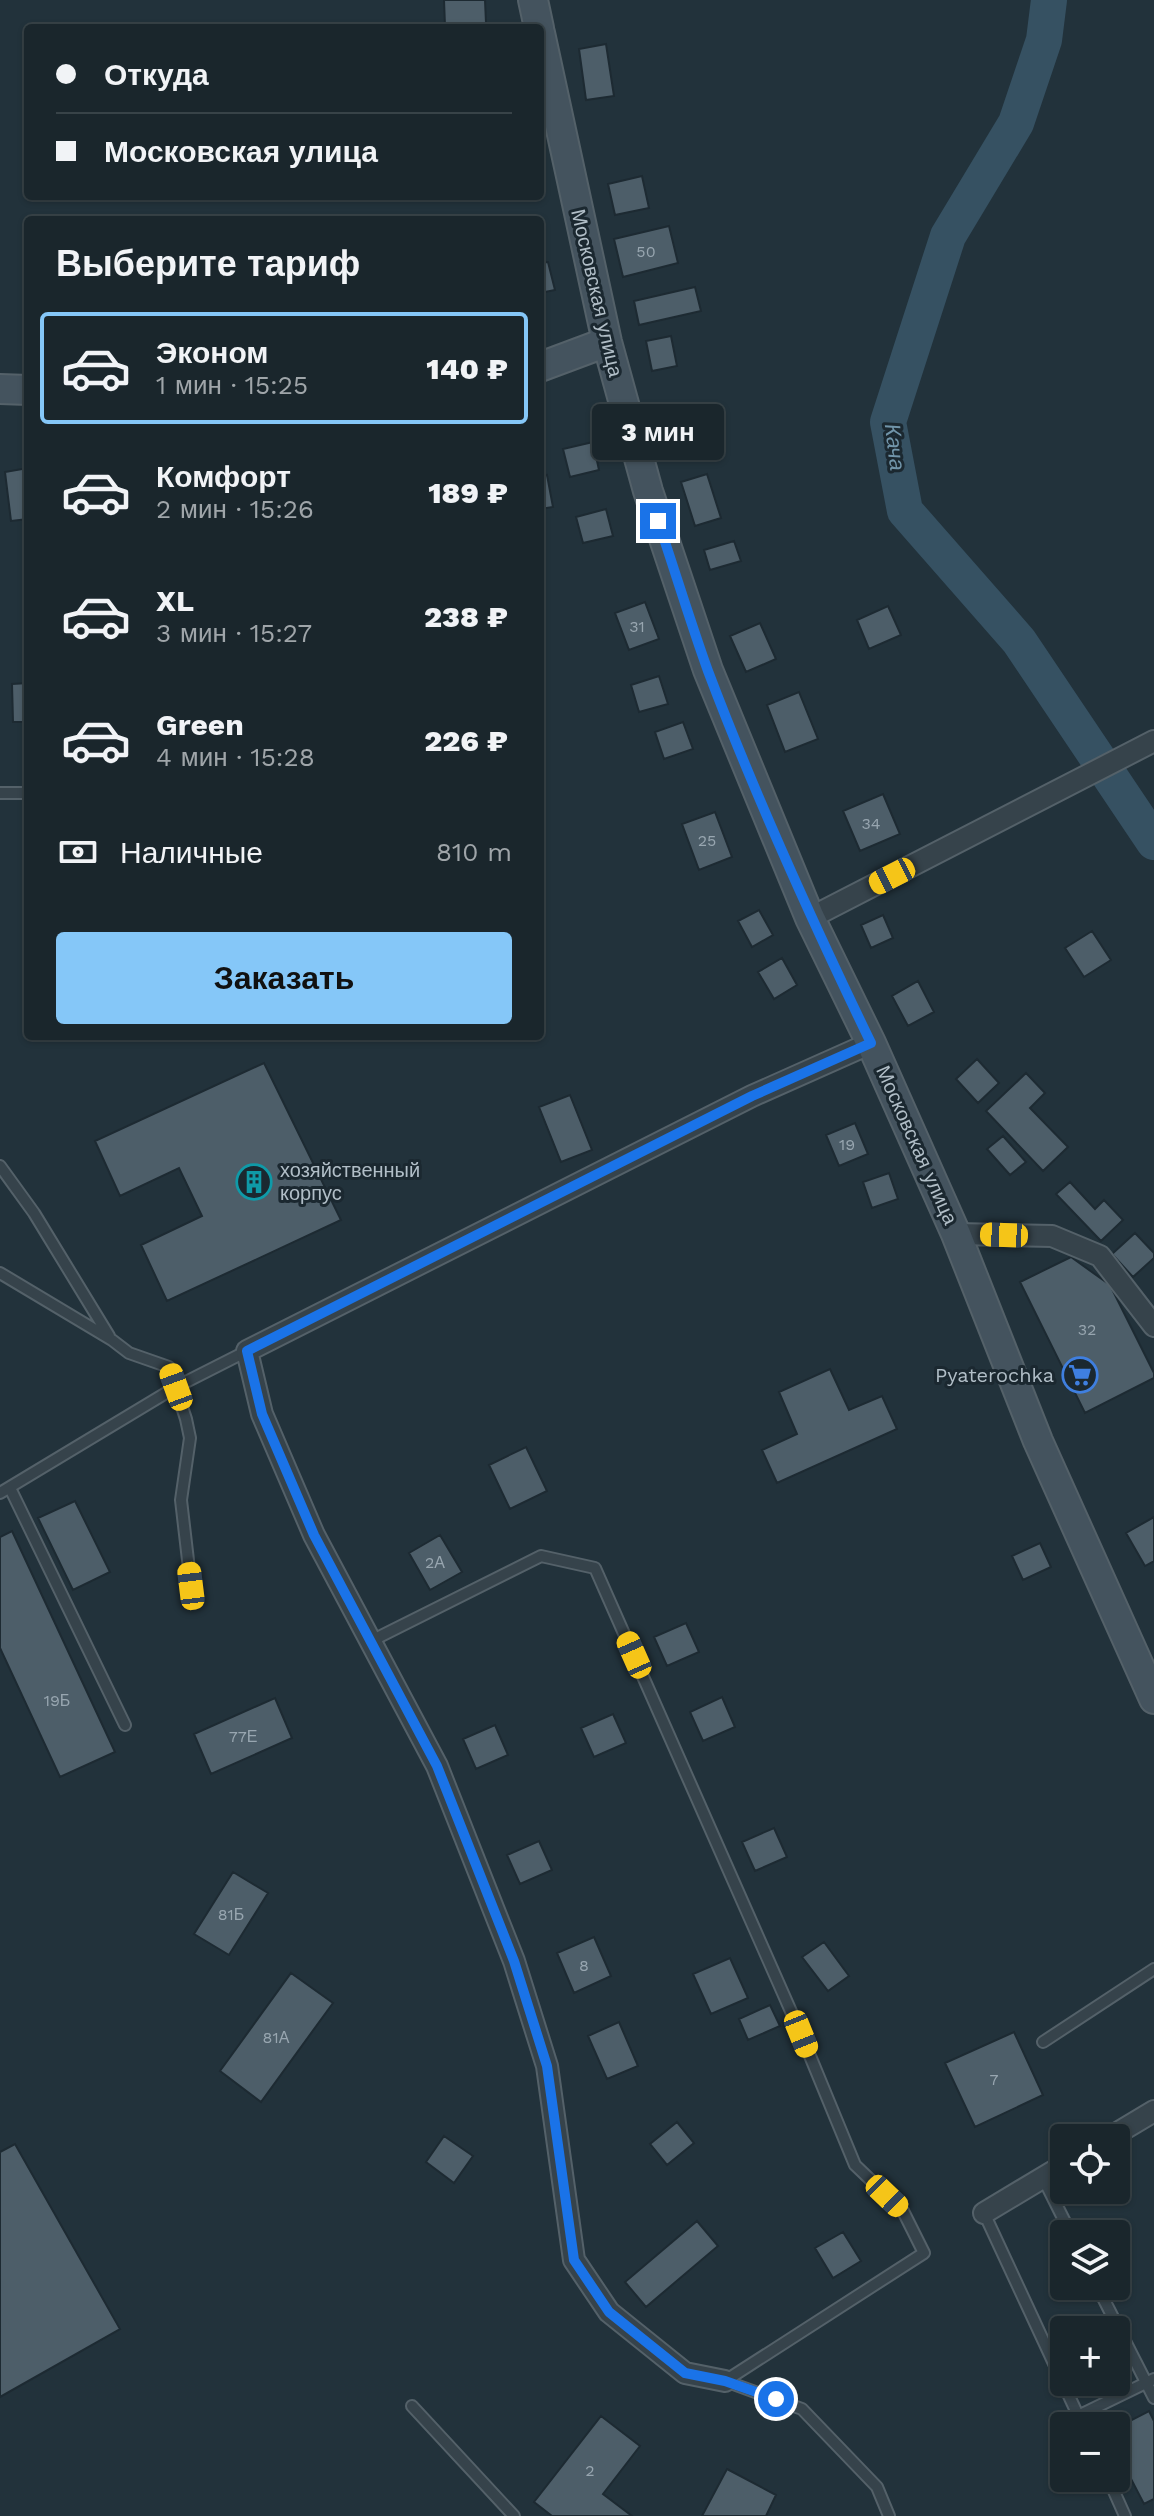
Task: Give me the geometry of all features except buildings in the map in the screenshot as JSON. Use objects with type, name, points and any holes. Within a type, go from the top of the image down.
[{"type":"street","name":"Московская улица","points":[[533,0],[539,24]]},
{"type":"street","name":"Московская улица","points":[[544,49],[607,342],[648,491],[708,670],[810,918],[871,1043],[956,1234],[1038,1441],[1154,1699]]},
{"type":"street","points":[[544,366],[607,342]]},
{"type":"street","points":[[0,389],[24,390]]},
{"type":"street","points":[[810,918],[1149,744]]},
{"type":"street","points":[[725,2381],[685,2373],[609,2312],[574,2260],[547,2066],[514,1961],[437,1766],[314,1535],[262,1414],[247,1351],[752,1096],[871,1043]]},
{"type":"street","points":[[956,1234],[1052,1236],[1100,1256],[1154,1326]]},
{"type":"street","points":[[1130,2125],[1154,2111]]},
{"type":"street","points":[[984,2213],[1050,2174]]},
{"type":"lane","points":[[0,793],[24,793]]},
{"type":"lane","points":[[0,1166],[34,1213],[112,1340]]},
{"type":"lane","points":[[0,1273],[129,1353],[169,1367],[190,1438],[181,1500],[191,1586]]},
{"type":"lane","points":[[125,1725],[5,1490],[176,1387],[247,1351]]},
{"type":"lane","points":[[371,1641],[541,1556],[595,1568],[801,2034],[855,2165],[903,2211],[924,2253],[725,2381]]},
{"type":"lane","points":[[1043,2042],[1154,1969]]},
{"type":"lane","points":[[1043,2178],[1064,2220]]},
{"type":"lane","points":[[984,2213],[1077,2412]]},
{"type":"lane","points":[[1105,2300],[1150,2381],[1154,2398]]},
{"type":"lane","points":[[725,2381],[802,2409],[877,2487],[889,2516]]},
{"type":"lane","points":[[1097,2412],[1150,2381]]},
{"type":"lane","points":[[412,2406],[514,2516]]},
{"type":"lane","points":[[1114,2492],[1125,2516]]},
{"type":"waterway","name":"Кача","points":[[1049,0],[1044,40],[1016,123],[948,236],[888,422],[905,511],[1019,641],[1154,842]]},
{"type":"place","name":"хозяйственный корпус","points":[[254,1182]]},
{"type":"place","name":"Pyaterochka","points":[[1080,1375]]},
{"type":"route","points":[[658,521],[708,670],[759,797],[810,918],[871,1043],[752,1096],[247,1351],[262,1414],[314,1535],[437,1766],[514,1961],[547,2066],[574,2260],[609,2312],[685,2373],[725,2381],[776,2399]]}]
